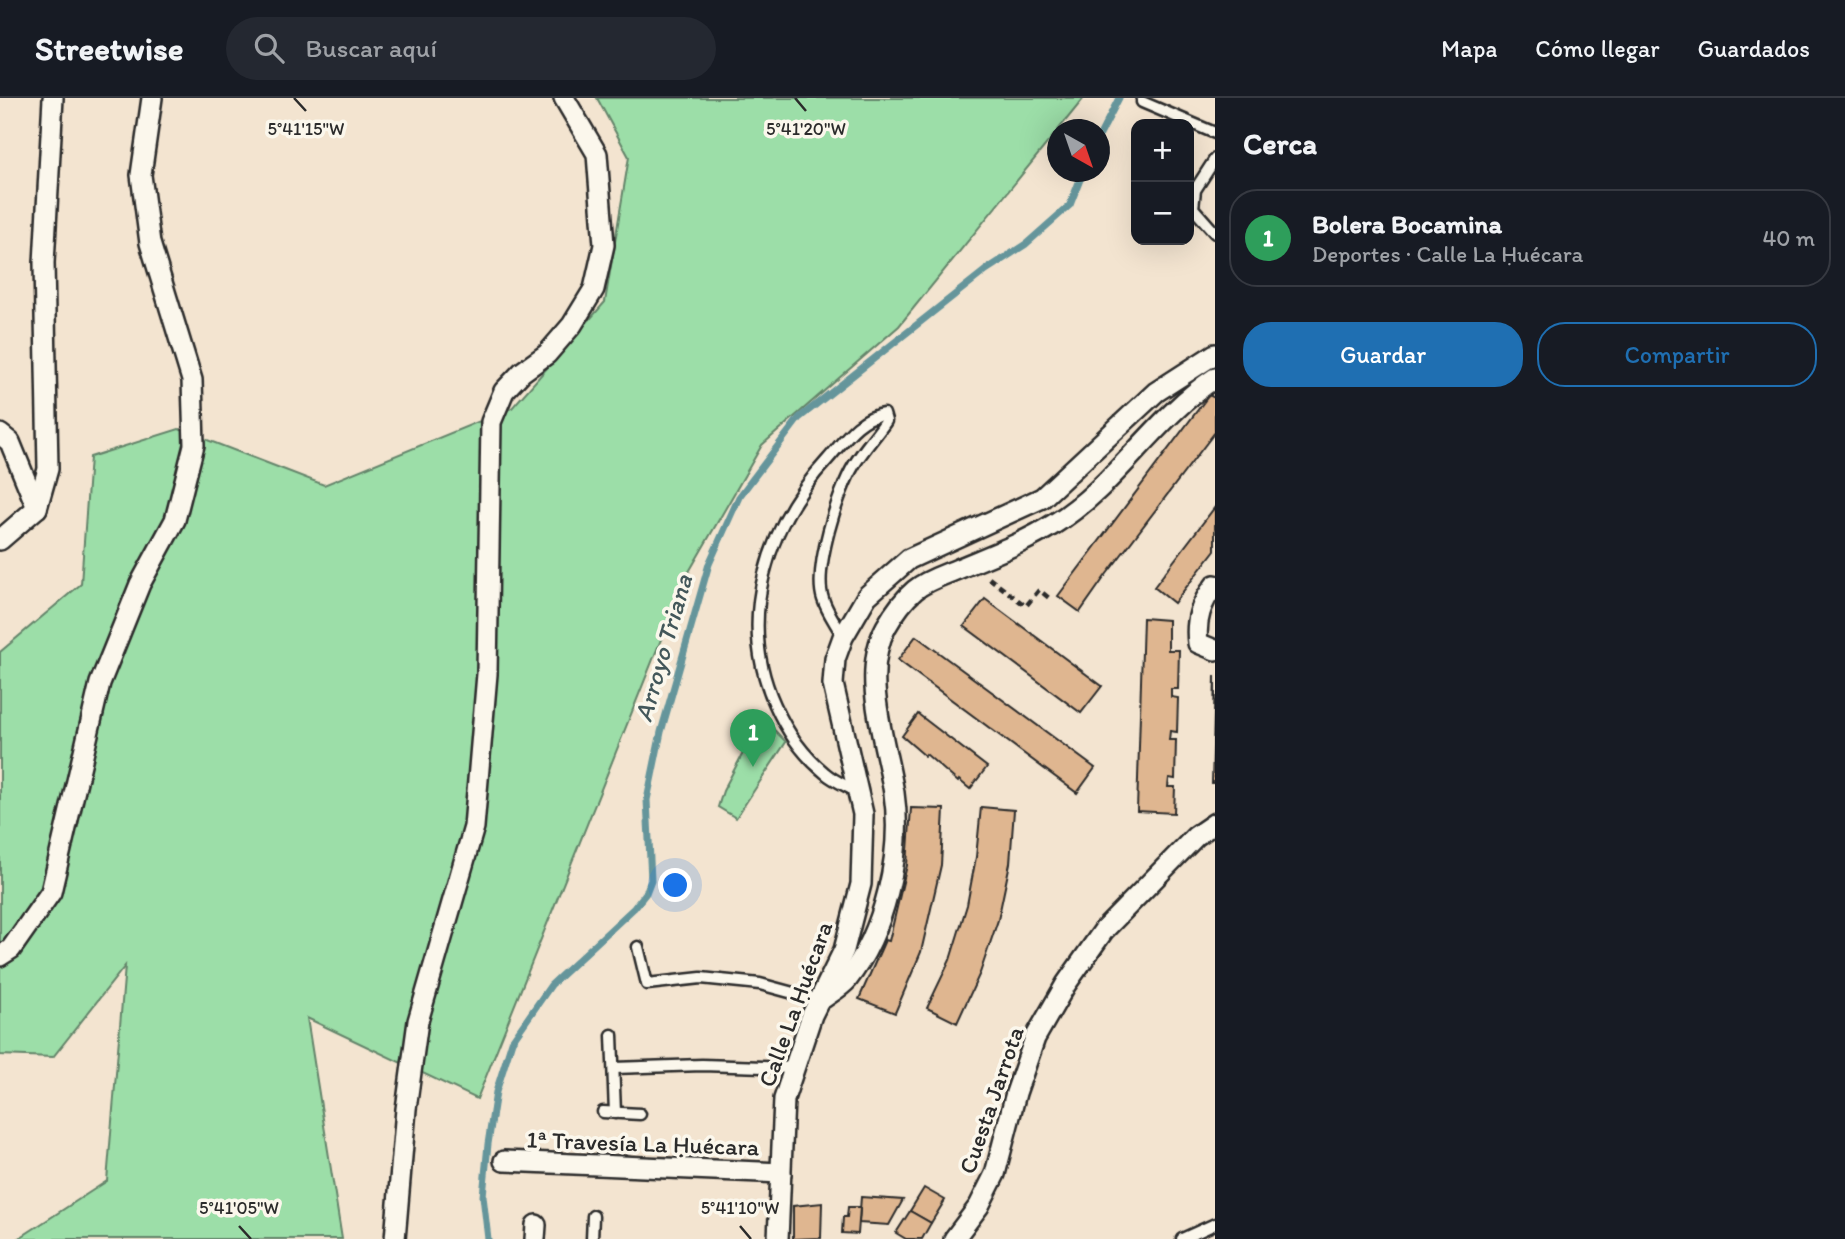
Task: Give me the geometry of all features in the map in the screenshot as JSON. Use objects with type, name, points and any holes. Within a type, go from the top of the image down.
[{"type":"street","points":[[0,540],[37,508],[48,469],[44,263],[53,98]]},
{"type":"street","points":[[0,956],[11,949],[51,892],[100,683],[140,584],[175,520],[194,445],[192,380],[150,243],[141,175],[152,98]]},
{"type":"street","points":[[395,1239],[406,1109],[418,1021],[474,827],[486,674],[491,422],[504,391],[547,354],[572,325],[594,289],[604,245],[597,154],[564,98]]},
{"type":"street","name":"Calle La Ḥuécara","points":[[778,1239],[784,1099],[820,1000],[844,950],[861,884],[863,814],[833,684],[835,659],[843,637],[867,596],[909,559],[1042,498],[1156,392],[1215,354]]},
{"type":"street","points":[[820,1000],[846,981],[865,951],[885,905],[895,855],[897,824],[894,795],[874,687],[875,658],[885,629],[901,604],[918,588],[1022,542],[1055,524],[1082,504],[1171,413],[1215,379]]},
{"type":"street","points":[[0,434],[10,442],[37,508]]},
{"type":"street","points":[[1215,585],[1207,595],[1196,623],[1198,643],[1215,650]]},
{"type":"street","name":"Cuesta Jarrota","points":[[954,1239],[979,1206],[995,1174],[1016,1093],[1034,1038],[1066,984],[1104,930],[1196,836],[1215,823]]},
{"type":"street","name":"1ª Travesía La Ḥuécara","points":[[504,1161],[781,1173]]},
{"type":"lane","points":[[1142,102],[1215,134]]},
{"type":"lane","points":[[1215,159],[1195,190],[1193,208],[1215,233]]},
{"type":"lane","points":[[843,637],[822,598],[821,572],[829,530],[842,489],[855,463],[886,421],[884,414],[872,415],[857,427],[808,481],[776,537],[762,578],[756,620],[759,654],[766,685],[781,719],[800,748],[825,774],[858,792]]},
{"type":"lane","points":[[638,947],[647,984],[701,978],[760,984],[820,1000]]},
{"type":"lane","points":[[612,1035],[615,1113]]},
{"type":"lane","points":[[614,1068],[702,1065],[794,1068]]},
{"type":"lane","points":[[603,1112],[640,1114]]},
{"type":"lane","points":[[592,1239],[593,1216]]},
{"type":"lane","points":[[1182,1239],[1215,1224]]},
{"type":"path","points":[[985,576],[1026,606],[1039,590],[1049,598]]},
{"type":"green space","points":[[597,98],[1084,98],[1067,119],[1047,119],[1047,144],[899,326],[762,445],[686,577],[477,1099],[307,1018],[342,1239],[18,1239],[107,1181],[125,966],[53,1057],[0,1055],[0,652],[81,584],[90,457],[179,429],[324,485],[512,408],[605,302],[629,157]]},
{"type":"green space","points":[[762,717],[786,742],[736,818],[718,807],[723,791]]},
{"type":"building","points":[[1209,395],[1215,398],[1215,432],[1080,612],[1058,596]]},
{"type":"building","points":[[1215,507],[1215,550],[1174,603],[1154,587]]},
{"type":"building","points":[[985,599],[1102,686],[1081,713],[964,626]]},
{"type":"building","points":[[1143,618],[1168,620],[1168,650],[1179,650],[1178,689],[1171,689],[1171,697],[1178,698],[1177,732],[1170,731],[1169,740],[1176,740],[1175,779],[1169,778],[1168,787],[1175,787],[1174,813],[1137,811]]},
{"type":"building","points":[[916,636],[1095,768],[1077,793],[898,660]]},
{"type":"building","points":[[1215,676],[1215,783],[1212,783]]},
{"type":"building","points":[[918,714],[987,767],[970,789],[902,736]]},
{"type":"building","points":[[981,807],[1014,810],[1010,863],[998,920],[980,973],[957,1023],[927,1008],[950,960],[967,905],[976,857]]},
{"type":"building","points":[[911,808],[944,809],[941,865],[921,952],[895,1013],[859,999],[885,940],[889,941],[907,865]]},
{"type":"building","points":[[924,1188],[945,1200],[931,1223],[910,1211]]},
{"type":"building","points":[[861,1197],[903,1200],[889,1225],[859,1223]]},
{"type":"building","points":[[822,1203],[821,1238],[793,1239],[793,1206]]},
{"type":"building","points":[[848,1207],[860,1207],[858,1234],[842,1233],[843,1217],[847,1217]]},
{"type":"building","points":[[910,1211],[931,1223],[922,1239],[906,1239],[896,1233]]},
{"type":"waterway","name":"Arroyo Triana","points":[[1108,119],[1119,98]]},
{"type":"waterway","name":"Arroyo Triana","points":[[488,1239],[483,1196],[488,1144],[496,1092],[512,1041],[551,985],[634,908],[646,893],[651,880],[647,800],[661,732],[709,564],[739,497],[799,418],[986,270],[1026,244],[1070,205],[1079,182]]},
{"type":"place","name":"Bolera Bocamina","points":[[753,767]]}]
